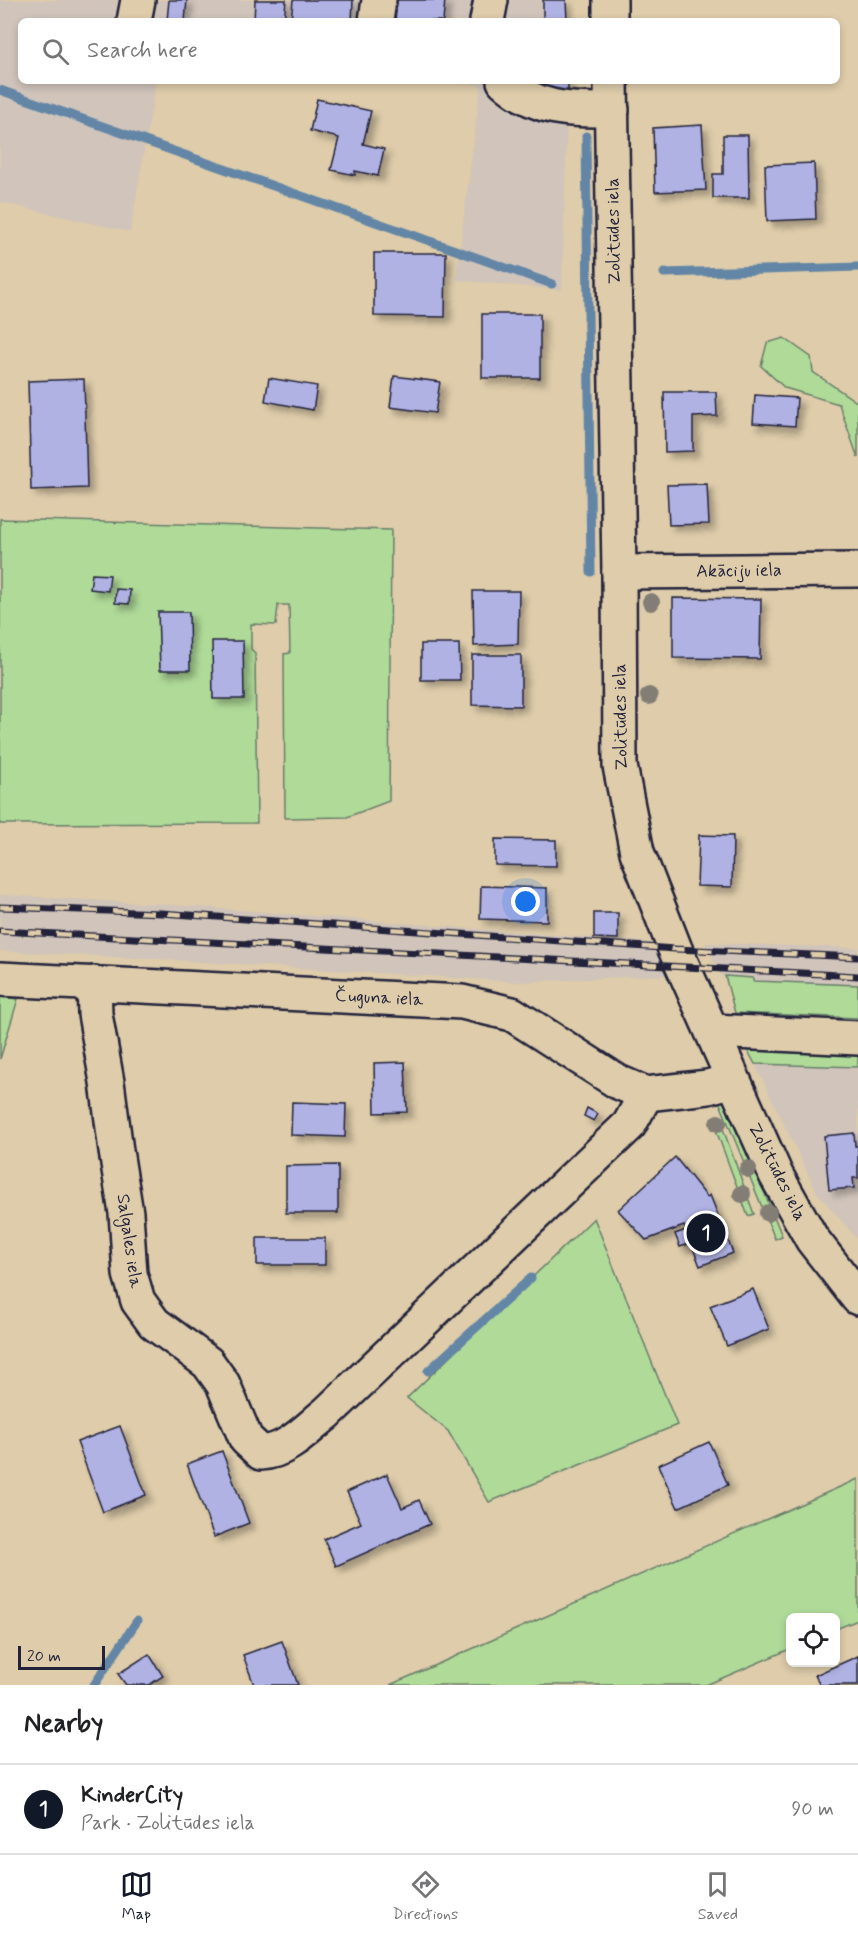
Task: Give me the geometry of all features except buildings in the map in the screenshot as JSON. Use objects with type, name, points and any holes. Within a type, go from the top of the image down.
[{"type":"street","points":[[135,18],[138,0]]},
{"type":"street","points":[[376,18],[379,0]]},
{"type":"street","points":[[488,18],[491,0]]},
{"type":"street","points":[[610,0],[610,18]]},
{"type":"street","points":[[507,84],[515,91],[543,106],[611,96]]},
{"type":"street","name":"Zolitūdes iela","points":[[611,96],[620,572],[620,766],[637,852],[675,949],[776,1175],[812,1239],[847,1273],[858,1298]]},
{"type":"street","name":"Akāciju iela","points":[[620,572],[858,570]]},
{"type":"street","name":"Čuguna iela","points":[[0,980],[462,1002],[512,1014],[618,1082],[646,1094],[699,1088],[733,1080]]},
{"type":"street","name":"Salgales iela","points":[[94,983],[95,1014],[126,1213],[130,1274],[138,1301],[154,1323],[208,1363],[223,1384],[246,1439],[261,1453],[272,1453],[287,1445],[327,1413],[629,1125],[646,1094]]},
{"type":"street","points":[[712,1031],[858,1038]]},
{"type":"shaded area","points":[[0,0],[566,0],[567,18],[18,18],[18,84],[155,84],[130,232],[0,202]]},
{"type":"shaded area","points":[[470,84],[568,84],[562,290],[456,280],[481,85]]},
{"type":"shaded area","points":[[0,895],[160,904],[655,943],[667,975],[520,982],[0,951]]},
{"type":"shaded area","points":[[705,943],[858,948],[858,985],[753,981],[752,977],[721,976]]},
{"type":"shaded area","points":[[755,1064],[858,1067],[858,1240],[817,1192]]},
{"type":"green space","points":[[784,338],[811,357],[813,372],[858,403],[858,458],[839,404],[785,388],[761,366],[767,343]]},
{"type":"green space","points":[[0,519],[391,530],[389,801],[347,817],[285,818],[284,654],[290,653],[289,605],[278,605],[276,625],[251,624],[251,649],[255,653],[257,823],[0,824]]},
{"type":"green space","points":[[725,976],[753,978],[753,981],[858,985],[858,1018],[735,1013]]},
{"type":"green space","points":[[0,997],[18,999],[0,1059]]},
{"type":"green space","points":[[747,1049],[858,1052],[858,1067],[755,1064]]},
{"type":"green space","points":[[726,1098],[782,1236],[775,1239],[719,1101]]},
{"type":"green space","points":[[718,1115],[754,1214],[748,1216],[711,1118]]},
{"type":"green space","points":[[594,1218],[677,1425],[489,1502],[448,1431],[407,1398]]},
{"type":"green space","points":[[858,1479],[858,1620],[840,1627],[840,1613],[786,1613],[786,1651],[706,1685],[390,1685]]},
{"type":"waterway","points":[[0,90],[552,284]]},
{"type":"waterway","points":[[586,136],[591,572]]},
{"type":"waterway","points":[[664,273],[858,267]]},
{"type":"waterway","points":[[428,1371],[531,1278]]},
{"type":"waterway","points":[[94,1685],[137,1621]]},
{"type":"railway","points":[[0,907],[161,913],[675,949],[858,957]]},
{"type":"railway","points":[[0,931],[858,976]]},
{"type":"place","name":"KinderCity","points":[[706,1233]]}]
